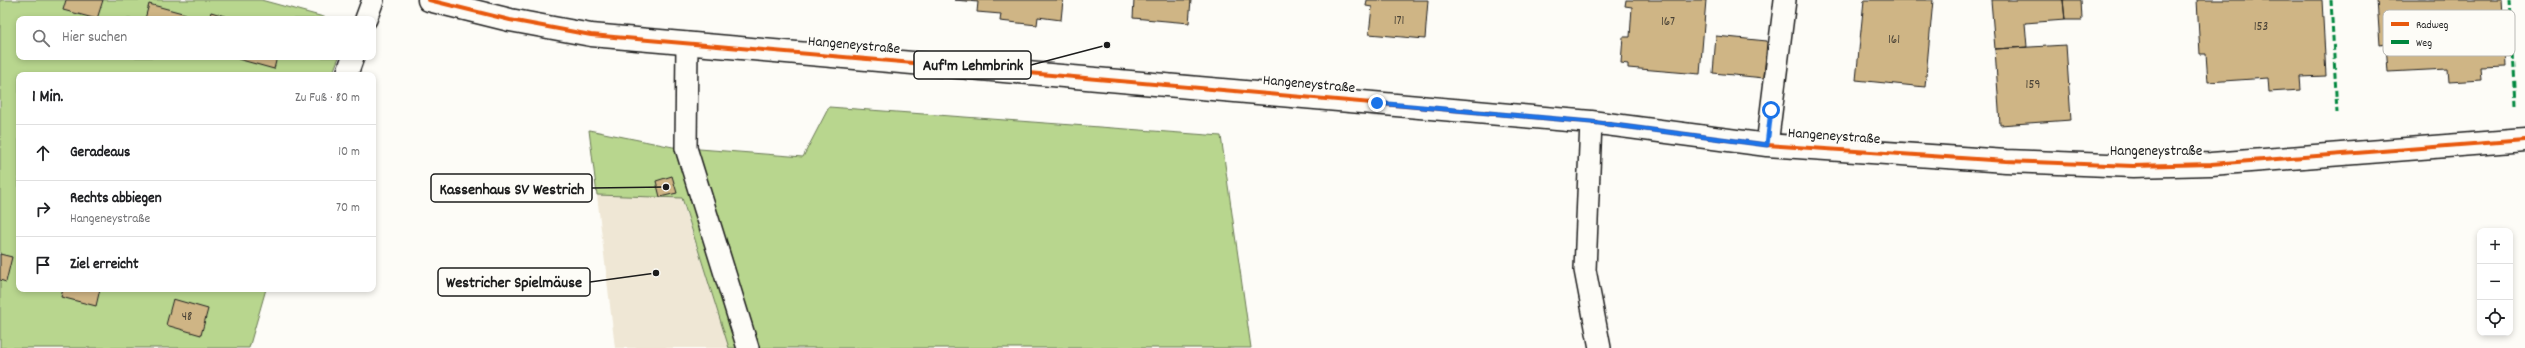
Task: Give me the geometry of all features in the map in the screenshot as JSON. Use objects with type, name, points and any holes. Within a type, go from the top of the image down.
[{"type":"street","name":"Hangeneystraße","points":[[429,0],[510,20],[591,35],[1591,122],[1767,145],[2006,161],[2133,166],[2211,164],[2525,140]]},
{"type":"lane","points":[[367,16],[373,0]]},
{"type":"lane","points":[[1767,145],[1785,0]]},
{"type":"lane","points":[[687,43],[686,148],[748,348]]},
{"type":"lane","points":[[1591,122],[1585,270],[1600,348]]},
{"type":"shaded area","points":[[597,195],[681,198],[729,348],[615,348]]},
{"type":"green space","points":[[0,0],[261,0],[320,16],[16,16],[16,60],[338,60],[333,72],[16,72],[16,292],[265,292],[249,348],[0,348]]},
{"type":"green space","points":[[829,107],[1221,136],[1251,348],[729,348],[682,198],[597,195],[589,130],[673,147],[803,157]]},
{"type":"building","points":[[66,0],[103,0],[98,16],[86,16],[63,10]]},
{"type":"building","points":[[954,0],[1063,0],[1061,20],[1038,17],[1037,25],[1000,21],[1001,14],[977,12],[978,2]]},
{"type":"building","points":[[1134,0],[1191,0],[1189,23],[1133,18]]},
{"type":"building","points":[[1367,0],[1428,0],[1425,39],[1369,34],[1372,7],[1366,6]]},
{"type":"building","points":[[1626,0],[1706,0],[1700,74],[1628,68],[1628,64],[1621,63],[1623,37],[1630,37],[1632,7],[1625,6]]},
{"type":"building","points":[[1864,0],[1933,0],[1925,87],[1856,80]]},
{"type":"building","points":[[1991,0],[2063,0],[2065,20],[2025,23],[2027,47],[1995,49]]},
{"type":"building","points":[[2063,0],[2081,0],[2082,20],[2065,20]]},
{"type":"building","points":[[2197,0],[2322,0],[2326,76],[2300,77],[2301,90],[2269,92],[2268,78],[2208,82],[2206,54],[2200,54]]},
{"type":"building","points":[[2377,0],[2502,0],[2503,10],[2383,10],[2383,44],[2380,45]]},
{"type":"building","points":[[149,4],[186,14],[186,16],[146,16]]},
{"type":"building","points":[[211,12],[224,16],[210,16]]},
{"type":"building","points":[[1716,36],[1767,41],[1764,78],[1713,73]]},
{"type":"building","points":[[2066,45],[2071,120],[2000,125],[1995,49]]},
{"type":"building","points":[[2387,56],[2505,56],[2506,66],[2480,67],[2481,80],[2449,82],[2448,69],[2388,72]]},
{"type":"building","points":[[242,60],[276,60],[274,69]]},
{"type":"building","points":[[672,176],[677,193],[660,197],[656,181]]},
{"type":"building","points":[[0,254],[12,257],[6,282],[0,280]]},
{"type":"building","points":[[62,292],[99,292],[96,306],[61,297]]},
{"type":"building","points":[[173,299],[208,309],[201,335],[166,325]]},
{"type":"marked path","points":[[2331,0],[2337,113]]},
{"type":"marked path","points":[[2510,0],[2511,10]]},
{"type":"marked path","points":[[2513,56],[2516,104]]},
{"type":"cycle path","points":[[429,0],[510,20],[591,35],[1591,122],[1767,145],[2006,161],[2133,166],[2211,164],[2525,140]]},
{"type":"place","name":"Auf'm Lehmbrink","points":[[1107,45]]},
{"type":"place","name":"Kassenhaus SV Westrich","points":[[666,187]]},
{"type":"place","name":"Westricher Spielmäuse","points":[[656,273]]},
{"type":"route","points":[[1377,103],[1591,122],[1767,145],[1771,110]]}]
